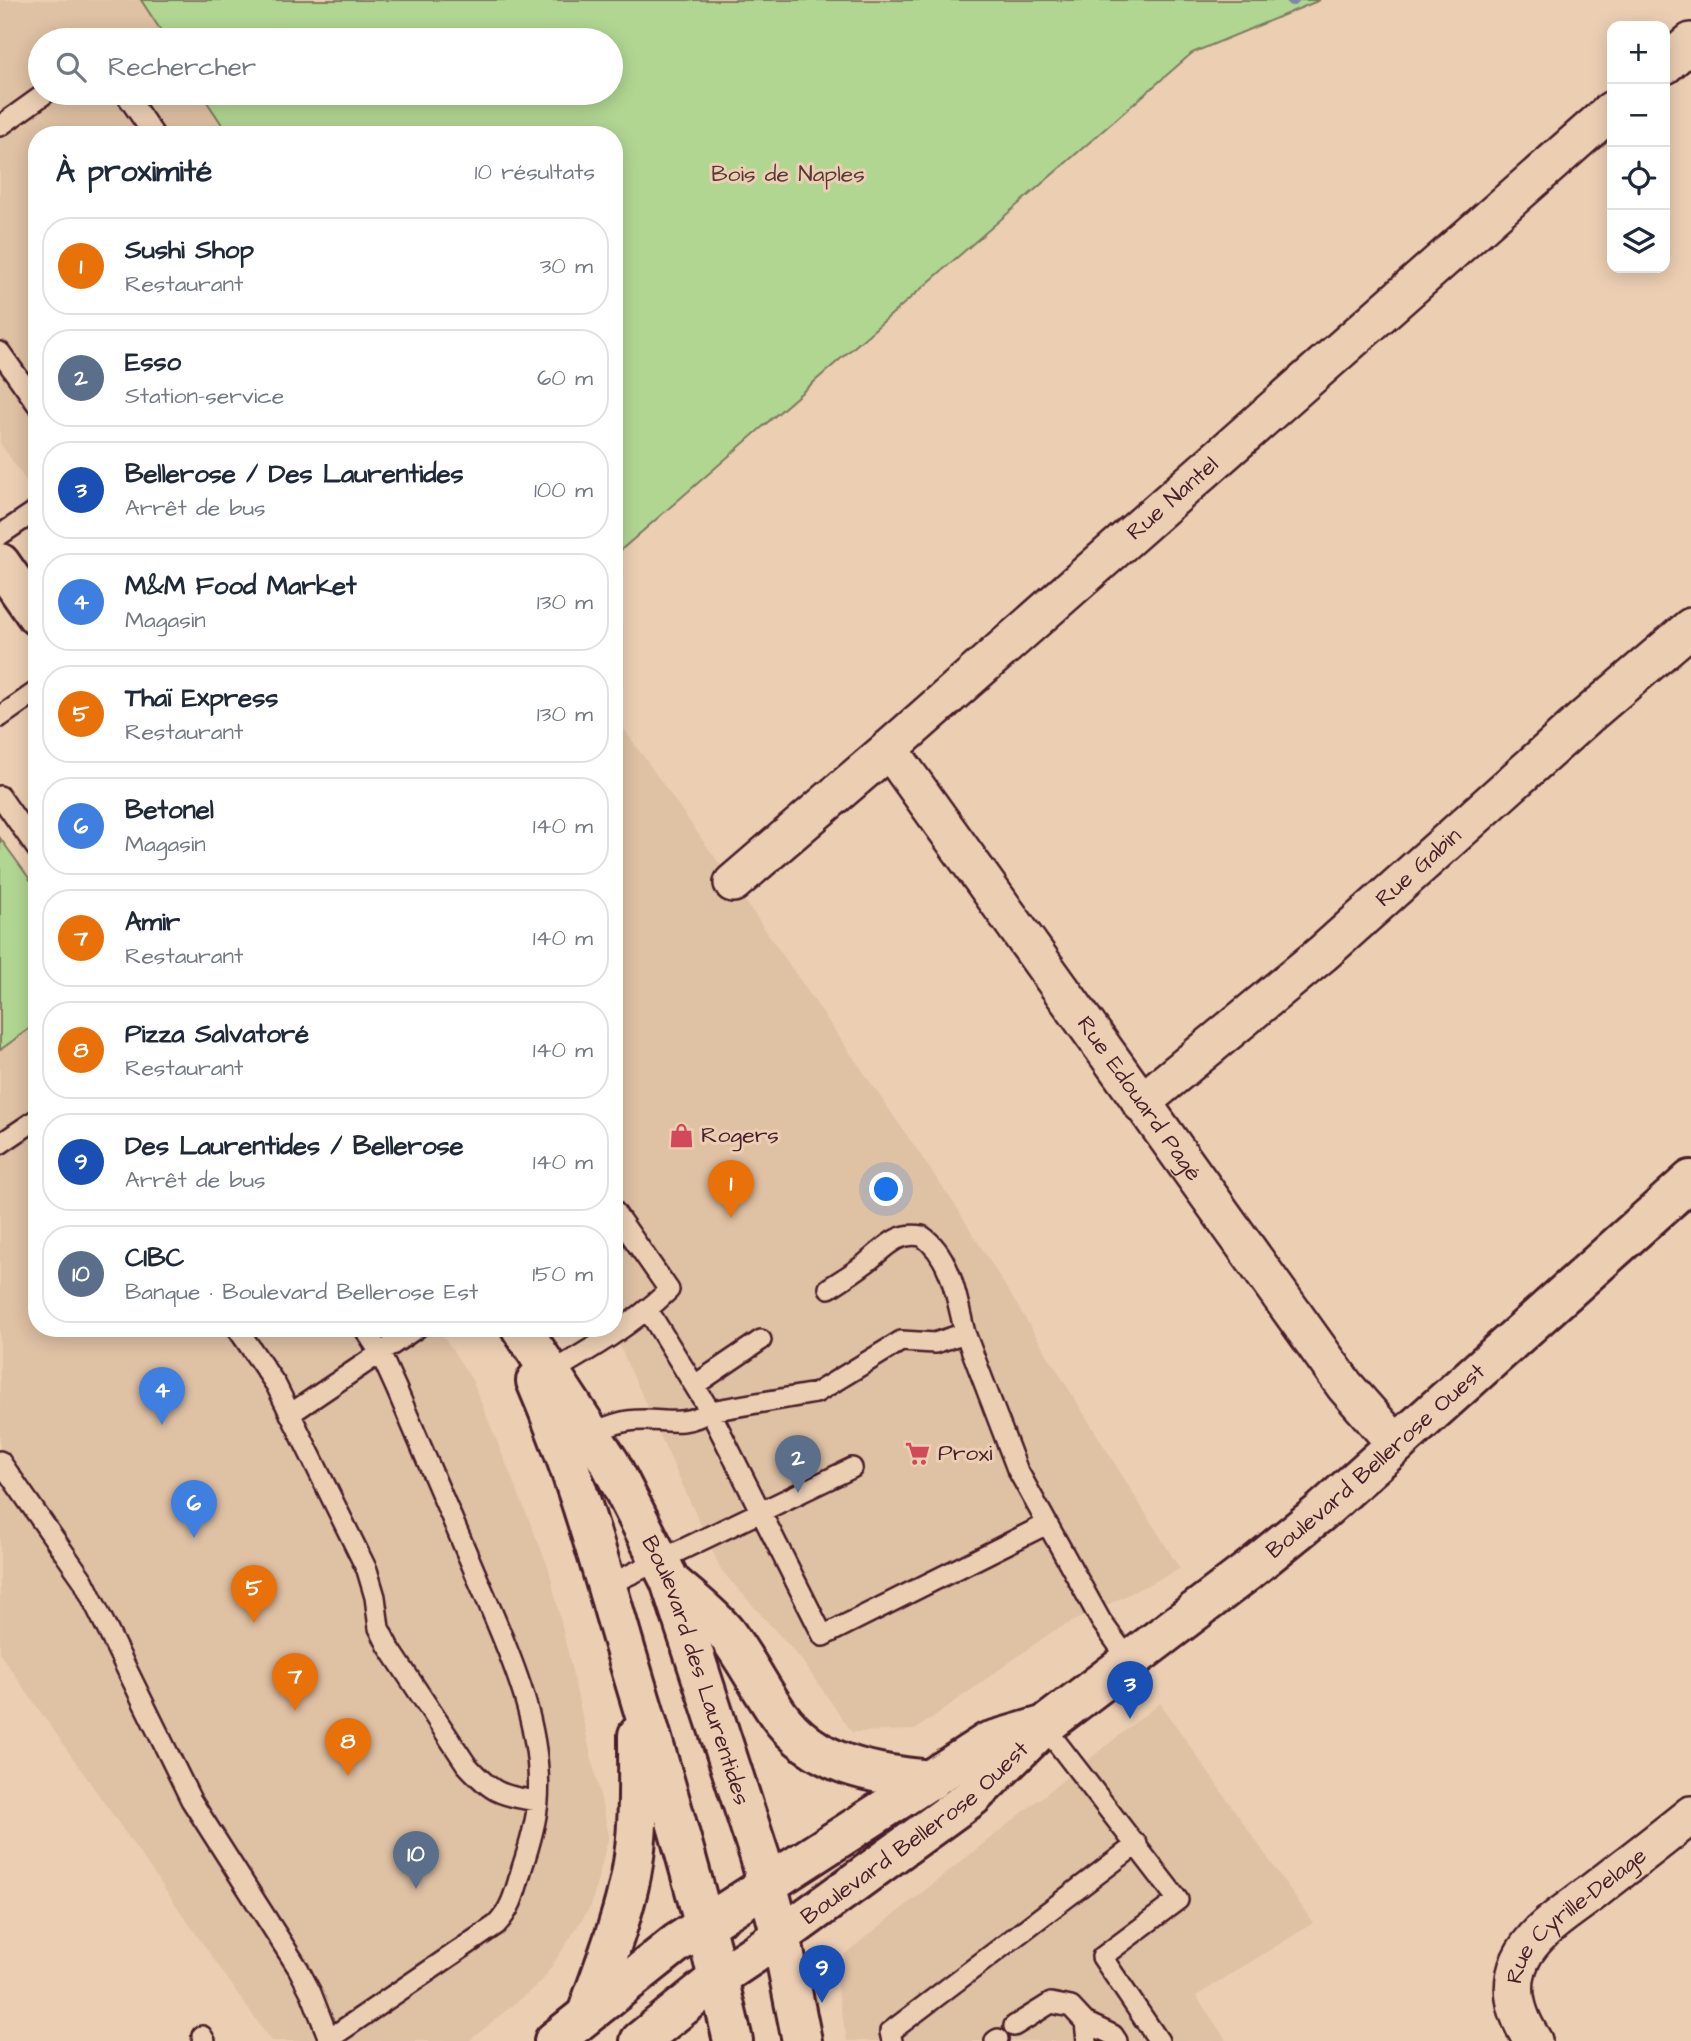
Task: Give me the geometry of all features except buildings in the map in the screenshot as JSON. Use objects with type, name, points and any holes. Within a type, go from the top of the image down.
[{"type":"main road","points":[[0,563],[28,603]]},
{"type":"main road","name":"Boulevard Bellerose Ouest","points":[[640,2041],[718,1979],[972,1797],[1044,1726],[1278,1547],[1397,1445],[1691,1180]]},
{"type":"main road","name":"Boulevard des Laurentides","points":[[516,1337],[544,1377]]},
{"type":"main road","name":"Boulevard des Laurentides","points":[[525,1337],[576,1438],[628,1496],[666,1571],[725,1745],[768,1885],[802,2041]]},
{"type":"main road","name":"Boulevard des Laurentides","points":[[576,1438],[608,1585],[706,1926],[733,2041]]},
{"type":"main road","points":[[666,1571],[724,1631],[778,1713],[802,1740],[821,1755],[843,1765],[877,1774],[931,1780]]},
{"type":"main road","points":[[587,2014],[622,1912],[632,1865],[638,1808],[638,1691]]},
{"type":"main road","name":"Boulevard Bellerose Ouest","points":[[554,2041],[677,1944],[988,1742],[1044,1726]]},
{"type":"street","points":[[1670,61],[1691,42]]},
{"type":"street","name":"Rue Nantel","points":[[733,883],[889,749],[1607,114]]},
{"type":"street","name":"Rue Gabin","points":[[1141,1103],[1323,953],[1587,716],[1691,627]]},
{"type":"street","name":"Rue Edouard Pagé","points":[[889,749],[1355,1400],[1397,1445]]},
{"type":"street","name":"Rue Cyrille-Delage","points":[[1533,2041],[1521,2022],[1515,1997],[1516,1973],[1526,1950],[1552,1924],[1691,1815]]},
{"type":"lane","points":[[0,126],[29,105]]},
{"type":"lane","points":[[133,105],[148,126]]},
{"type":"lane","points":[[0,352],[28,391]]},
{"type":"lane","points":[[0,536],[28,516]]},
{"type":"lane","points":[[0,717],[28,697]]},
{"type":"lane","points":[[0,796],[28,836]]},
{"type":"lane","points":[[0,1144],[28,1125]]},
{"type":"lane","points":[[623,1224],[669,1290],[648,1310],[623,1326]]},
{"type":"lane","points":[[830,1288],[867,1262],[887,1243],[905,1235],[922,1236],[937,1251],[947,1269],[965,1333],[1017,1469],[1101,1621],[1129,1660]]},
{"type":"lane","points":[[648,1310],[710,1411],[823,1636],[1046,1524]]},
{"type":"lane","points":[[576,1438],[625,1421],[689,1421],[710,1411],[816,1393],[901,1341],[935,1343],[965,1333]]},
{"type":"lane","points":[[243,1337],[276,1385],[367,1570],[376,1597],[379,1628],[388,1646],[466,1764],[481,1781],[502,1794],[538,1801]]},
{"type":"lane","points":[[0,1461],[83,1580],[191,1800],[298,1968],[312,1993],[329,2040],[496,1925],[505,1916],[533,1830],[538,1801],[535,1745],[502,1636],[380,1353],[370,1337]]},
{"type":"lane","points":[[290,1414],[404,1337]]},
{"type":"lane","points":[[544,1377],[606,1337]]},
{"type":"lane","points":[[695,1385],[761,1340]]},
{"type":"lane","points":[[608,1585],[666,1571],[761,1511],[852,1468]]},
{"type":"lane","points":[[1044,1726],[1178,1899],[1102,1957],[1159,2041]]},
{"type":"lane","points":[[891,2036],[1137,1844]]},
{"type":"lane","points":[[1014,2026],[1051,2003],[1071,2007],[1086,2032],[1113,2035],[1117,2041]]},
{"type":"shaded area","points":[[0,0],[141,0],[159,28],[28,28],[28,105],[209,105],[223,126],[28,126],[28,484],[0,443]]},
{"type":"shaded area","points":[[623,728],[955,1205],[1180,1569],[1052,1632],[915,1730],[852,1732],[800,1658],[721,1570],[613,1337],[623,1337]]},
{"type":"shaded area","points":[[28,1030],[28,1337],[444,1337],[472,1380],[549,1569],[609,1835],[591,1906],[542,1981],[469,2041],[271,2041],[0,1654],[0,1050]]},
{"type":"shaded area","points":[[1160,1703],[1313,1923],[1196,1996],[1227,2041],[847,2041],[835,1977],[846,1953]]},
{"type":"green space","name":"Bois de Naples","points":[[141,0],[1320,0],[1192,53],[623,548],[623,126],[223,126],[209,105],[623,105],[623,28],[159,28]]},
{"type":"green space","points":[[0,838],[28,877],[28,1030],[0,1050]]},
{"type":"place","name":"Rogers","points":[[681,1135]]},
{"type":"place","name":"Sushi Shop","points":[[731,1218]]},
{"type":"place","name":"M&M Food Market","points":[[162,1425]]},
{"type":"place","name":"Proxi","points":[[918,1453]]},
{"type":"place","name":"Esso","points":[[798,1493]]},
{"type":"place","name":"Betonel","points":[[194,1538]]},
{"type":"place","name":"Thaï Express","points":[[254,1623]]},
{"type":"place","name":"Amir","points":[[295,1711]]},
{"type":"place","name":"Bellerose / Des Laurentides","points":[[1130,1719]]},
{"type":"place","name":"Pizza Salvatoré","points":[[348,1776]]},
{"type":"place","name":"CIBC","points":[[416,1889]]},
{"type":"place","name":"Des Laurentides / Bellerose","points":[[822,2003]]}]
